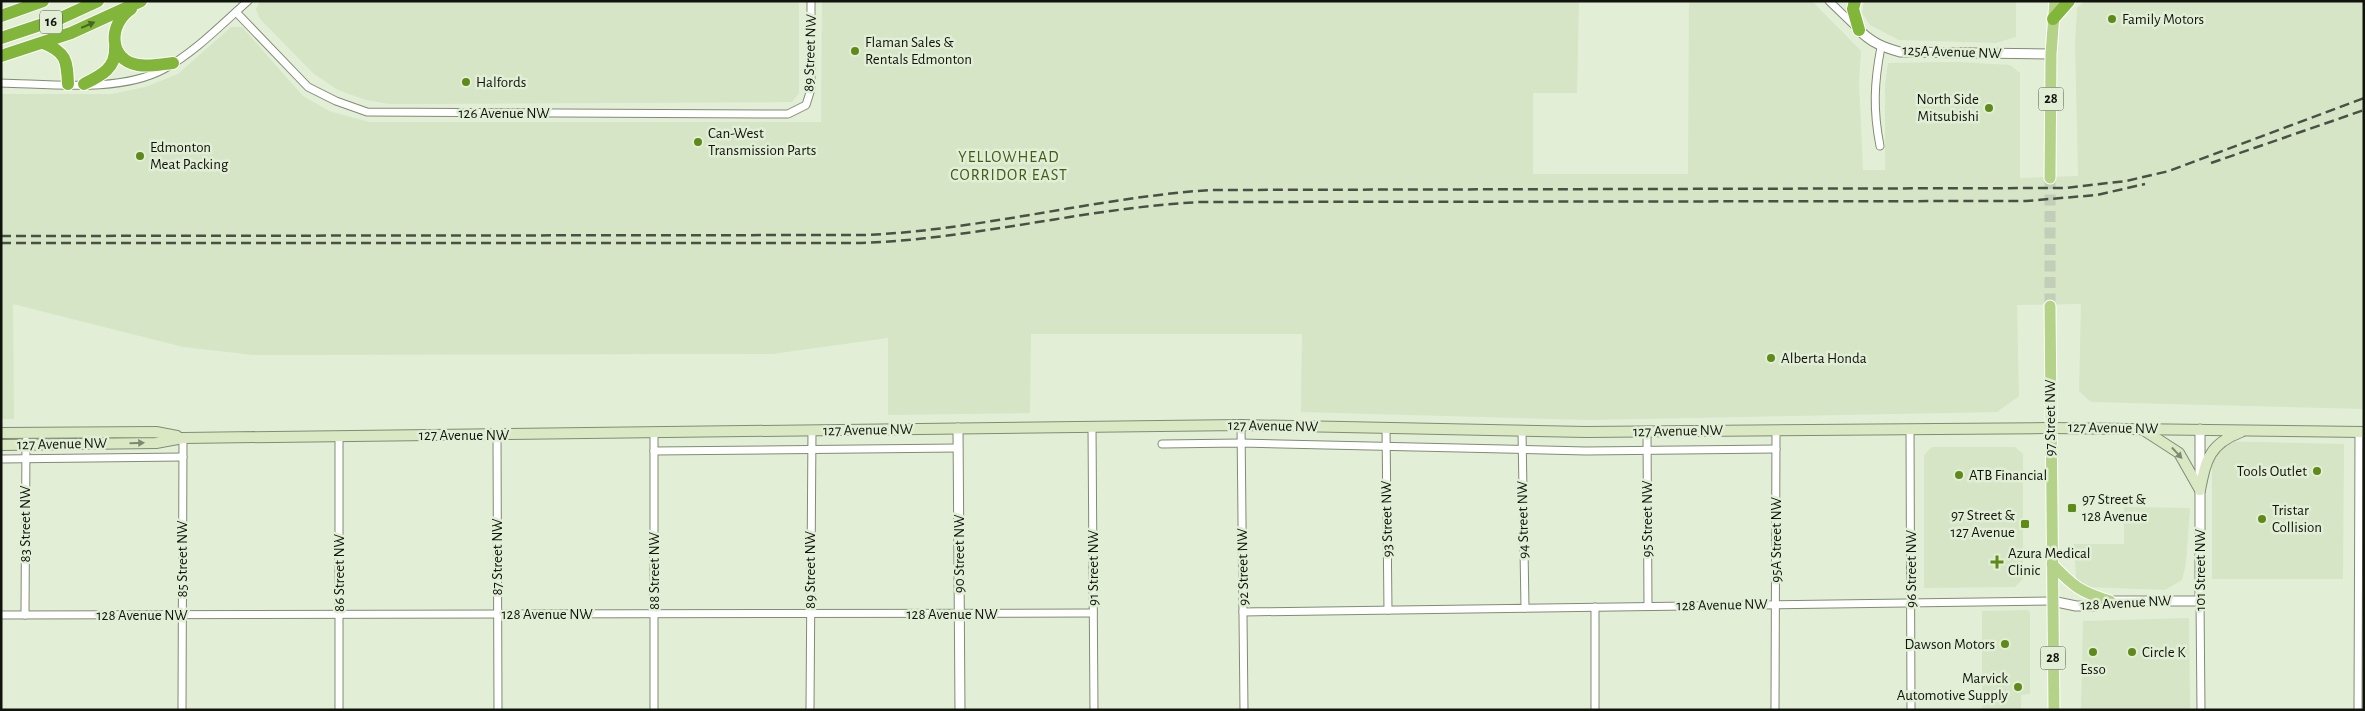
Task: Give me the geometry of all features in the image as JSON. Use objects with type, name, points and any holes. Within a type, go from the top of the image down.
[{"type":"highway","name":"16","points":[[1,16],[43,1]]},
{"type":"highway","name":"16","points":[[1,38],[62,18],[98,1]]},
{"type":"highway","points":[[1,56],[43,43],[142,1]]},
{"type":"highway","points":[[84,84],[107,71],[116,57],[114,39],[118,24],[126,13],[142,1]]},
{"type":"highway","points":[[1855,1],[1853,9],[1859,30]]},
{"type":"highway","points":[[2053,19],[2069,1]]},
{"type":"highway","points":[[43,43],[58,50],[63,55],[67,68],[68,84]]},
{"type":"highway","points":[[115,48],[120,57],[138,65],[173,63]]},
{"type":"main road","points":[[2053,19],[2054,1]]},
{"type":"main road","name":"28","points":[[2050,178],[2053,19]]},
{"type":"main road","name":"97 Street NW","points":[[2050,306],[2054,710]]},
{"type":"main road","name":"127 Avenue NW","points":[[1,445],[156,443],[183,438],[1241,425],[1522,432],[2141,428],[2362,432]]},
{"type":"main road","points":[[2141,428],[2179,452],[2200,490]]},
{"type":"main road","points":[[2200,490],[2208,456],[2225,439],[2246,430]]},
{"type":"main road","name":"127 Avenue NW","points":[[1,433],[156,432],[183,438]]},
{"type":"main road","points":[[2052,564],[2075,587],[2086,594],[2110,601]]},
{"type":"street","points":[[1,83],[84,84],[127,81],[144,77],[173,63],[248,1]]},
{"type":"street","name":"89 Street NW","points":[[806,105],[811,89],[811,1]]},
{"type":"street","points":[[1828,1],[1859,30]]},
{"type":"street","name":"126 Avenue NW","points":[[236,12],[308,87],[336,101],[367,112],[788,114],[806,105]]},
{"type":"street","name":"125A Avenue NW","points":[[1859,30],[1869,40],[1881,47],[1900,52],[2051,54]]},
{"type":"street","points":[[1880,146],[1874,106],[1881,47]]},
{"type":"street","name":"92 Street NW","points":[[1241,425],[1244,710]]},
{"type":"street","name":"91 Street NW","points":[[1092,427],[1094,710]]},
{"type":"street","name":"90 Street NW","points":[[958,428],[960,710]]},
{"type":"street","name":"93 Street NW","points":[[1386,428],[1388,610]]},
{"type":"street","name":"96 Street NW","points":[[1910,429],[1911,710]]},
{"type":"street","name":"101 Street NW","points":[[2200,429],[2200,710]]},
{"type":"street","name":"89 Street NW","points":[[810,710],[812,430]]},
{"type":"street","name":"95A Street NW","points":[[1775,710],[1776,431]]},
{"type":"street","name":"94 Street NW","points":[[1522,432],[1525,608]]},
{"type":"street","name":"95 Street NW","points":[[1647,432],[1648,606]]},
{"type":"street","points":[[2358,710],[2362,432]]},
{"type":"street","name":"83 Street NW","points":[[25,615],[26,433]]},
{"type":"street","name":"88 Street NW","points":[[654,433],[654,710]]},
{"type":"street","name":"87 Street NW","points":[[497,435],[498,710]]},
{"type":"street","name":"86 Street NW","points":[[339,436],[339,710]]},
{"type":"street","name":"85 Street NW","points":[[182,710],[183,438]]},
{"type":"street","name":"127 Avenue NW","points":[[1162,444],[1242,443],[1523,450],[1776,449]]},
{"type":"street","name":"127 Avenue NW","points":[[654,451],[958,448]]},
{"type":"street","name":"127 Avenue NW","points":[[1,459],[183,457]]},
{"type":"street","name":"128 Avenue NW","points":[[1243,612],[1911,603],[2052,603],[2093,606],[2110,601],[2200,601]]},
{"type":"street","points":[[1595,607],[1595,710]]},
{"type":"street","name":"128 Avenue NW","points":[[1,615],[1093,613]]},
{"type":"shaded area","points":[[260,1],[799,1],[799,93],[792,102],[390,104],[366,100],[338,90],[314,74],[260,19],[256,9]]},
{"type":"shaded area","points":[[822,1],[1579,1],[1577,93],[1533,93],[1533,174],[1688,174],[1689,1],[1812,1],[1861,51],[1859,82],[1863,170],[1885,170],[1885,85],[1888,63],[1960,62],[2010,65],[2020,73],[2020,178],[2078,176],[2075,43],[2077,8],[2085,1],[2364,1],[2364,409],[2091,402],[2079,391],[2081,304],[2017,305],[2019,396],[1997,412],[1589,420],[1301,412],[1302,334],[1031,334],[1030,413],[888,415],[888,338],[772,354],[254,355],[183,347],[13,304],[14,419],[1,419],[1,94],[112,94],[145,87],[178,74],[231,27],[242,27],[303,96],[329,111],[369,122],[821,122]]},
{"type":"shaded area","points":[[1864,1],[2016,1],[2016,37],[1996,43],[1899,40],[1870,25],[1862,13]]},
{"type":"shaded area","points":[[2212,441],[2344,444],[2343,579],[2212,579]]},
{"type":"shaded area","points":[[1932,447],[2015,447],[2023,454],[2023,579],[2015,587],[1924,588],[1924,455]]},
{"type":"shaded area","points":[[2124,507],[2190,508],[2186,563],[2182,580],[2165,590],[2087,587],[2076,578],[2074,544],[2124,544]]},
{"type":"shaded area","points":[[2028,610],[2030,612],[2030,694],[2021,695],[2021,710],[1982,710],[1982,611]]},
{"type":"shaded area","points":[[2189,618],[2190,710],[2081,710],[2083,621]]},
{"type":"tunnel","points":[[2050,178],[2050,306]]},
{"type":"railway","points":[[1,236],[865,235],[952,227],[1123,200],[1210,190],[2065,188],[2126,181],[2169,171],[2364,98]]},
{"type":"railway","points":[[2211,163],[2364,110]]},
{"type":"railway","points":[[1,243],[861,243],[946,236],[1115,210],[1200,202],[2026,201],[2097,195],[2145,184]]},
{"type":"place","name":"Family Motors","points":[[2112,19]]},
{"type":"place","name":"Flaman Sales & Rentals Edmonton","points":[[855,51]]},
{"type":"place","name":"Halfords","points":[[466,82]]},
{"type":"place","name":"North Side Mitsubishi","points":[[1989,108]]},
{"type":"place","name":"Can-West Transmission Parts","points":[[698,142]]},
{"type":"place","name":"Edmonton Meat Packing","points":[[140,156]]},
{"type":"place","name":"Alberta Honda","points":[[1771,358]]},
{"type":"place","name":"Tools Outlet","points":[[2317,471]]},
{"type":"place","name":"ATB Financial","points":[[1959,475]]},
{"type":"place","name":"97 Street & 128 Avenue","points":[[2072,508]]},
{"type":"place","name":"Tristar Collision","points":[[2262,519]]},
{"type":"place","name":"97 Street & 127 Avenue","points":[[2025,524]]},
{"type":"place","name":"Azura Medical Clinic","points":[[1997,562]]},
{"type":"place","name":"Dawson Motors","points":[[2005,644]]},
{"type":"place","name":"Esso","points":[[2093,652]]},
{"type":"place","name":"Circle K","points":[[2132,652]]},
{"type":"place","name":"Marvick Automotive Supply","points":[[2018,687]]},
{"type":"district","name":"YELLOWHEAD CORRIDOR EAST","points":[[1009,166]]}]
